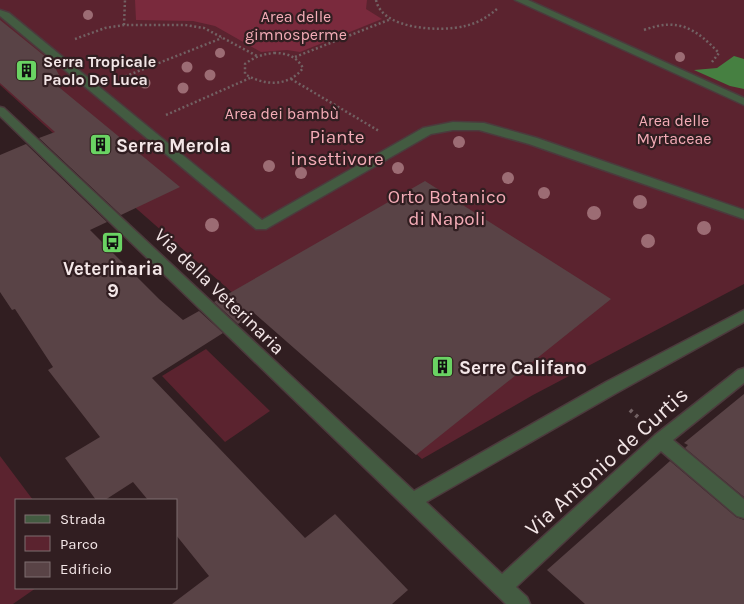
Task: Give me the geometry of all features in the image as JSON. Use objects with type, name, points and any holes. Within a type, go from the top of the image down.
[{"type":"street","points":[[520,0],[744,102]]},
{"type":"street","points":[[0,13],[6,15],[48,49],[261,226],[427,131],[453,126],[480,126],[533,141],[744,215]]},
{"type":"street","name":"Via della Veterinaria","points":[[0,110],[520,604]]},
{"type":"street","points":[[412,501],[612,387],[744,315]]},
{"type":"street","name":"Via Antonio de Curtis","points":[[502,587],[661,440],[744,374]]},
{"type":"street","points":[[661,440],[744,510]]},
{"type":"path","points":[[124,0],[124,25]]},
{"type":"path","points":[[376,0],[376,6],[381,12],[392,19],[410,26],[426,29],[460,26],[490,16],[498,8],[500,1]]},
{"type":"path","points":[[295,57],[392,19]]},
{"type":"path","points":[[48,49],[105,28],[124,25],[185,25],[204,28],[257,56]]},
{"type":"path","points":[[621,46],[652,26],[692,29],[707,39],[719,53],[710,64],[684,74]]},
{"type":"path","points":[[94,88],[223,37]]},
{"type":"path","points":[[284,53],[295,57],[302,63],[303,68],[300,73],[291,79],[267,83],[250,78],[245,74],[244,69],[250,60],[257,56],[284,53]]},
{"type":"path","points":[[141,126],[250,78]]},
{"type":"path","points":[[291,79],[403,145]]},
{"type":"green space","name":"Orto Botanico di Napoli","points":[[0,0],[744,0],[744,284],[533,395],[422,459],[138,210],[0,85]]},
{"type":"green space","name":"Area delle gimnosperme","points":[[135,0],[367,0],[366,9],[382,19],[300,52],[287,50],[261,52],[215,26],[193,21],[136,20]]},
{"type":"green space","points":[[206,349],[270,411],[225,442],[162,376]]},
{"type":"green space","points":[[0,456],[32,499],[15,499],[15,589],[35,589],[13,604],[0,604]]},
{"type":"shaded area","points":[[734,56],[744,59],[744,89],[730,86],[694,70],[717,68]]},
{"type":"building","points":[[0,20],[52,62],[59,75],[49,79],[180,187],[121,215],[39,138],[55,132],[0,83]]},
{"type":"building","points":[[26,144],[107,222],[90,230],[159,299],[183,320],[199,311],[223,333],[152,378],[305,538],[335,514],[408,590],[392,604],[172,604],[209,576],[178,537],[178,499],[147,499],[133,482],[107,499],[95,499],[65,458],[100,437],[48,370],[53,367],[15,309],[12,310],[0,292],[0,155]]},
{"type":"building","name":"Serre Califano","points":[[425,181],[611,299],[416,455],[254,313],[238,324],[214,302]]},
{"type":"building","points":[[744,394],[744,497],[685,448],[688,445],[684,443]]},
{"type":"building","points":[[670,461],[736,517],[744,520],[744,604],[585,604],[547,570]]},
{"type":"place","name":"Serra Tropicale Paolo De Luca","points":[[27,70]]},
{"type":"place","name":"Serra Merola","points":[[100,145]]},
{"type":"place","name":"Veterinaria 9","points":[[113,242]]},
{"type":"place","name":"Serre Califano","points":[[443,367]]},
{"type":"park label","name":"Area dei bambù","points":[[282,113]]},
{"type":"park label","name":"Area delle Myrtaceae","points":[[674,129]]},
{"type":"park label","name":"Piante insettivore","points":[[337,147]]}]
